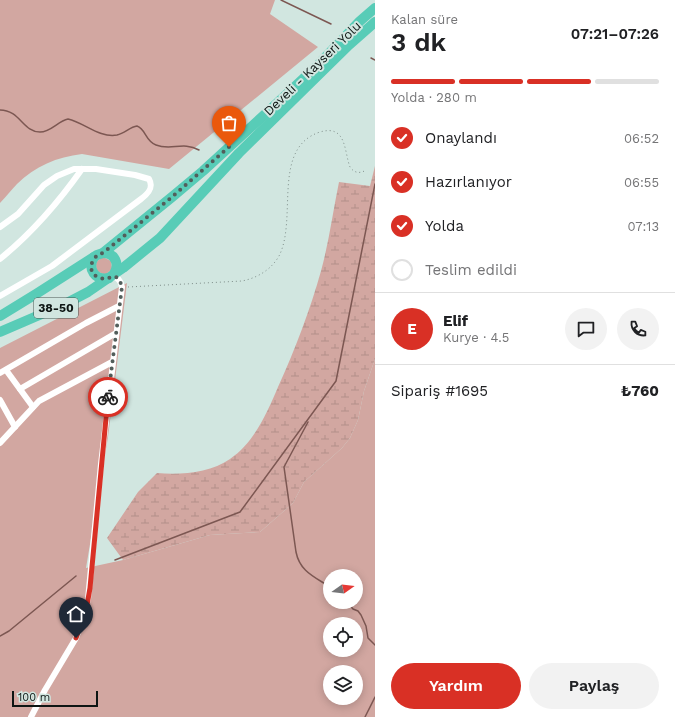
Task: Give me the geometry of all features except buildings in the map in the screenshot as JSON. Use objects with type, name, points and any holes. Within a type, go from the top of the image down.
[{"type":"highway","name":"Develi - Kayseri Yolu","points":[[0,316],[99,255],[172,197],[203,171],[273,107],[375,8]]},
{"type":"highway","name":"Develi - Kayseri Yolu","points":[[0,332],[65,304],[123,268],[160,238],[239,153],[349,45],[375,22]]},
{"type":"highway","points":[[110,254],[116,261],[117,268],[111,276],[102,278],[94,273],[91,264],[99,255],[110,254]]},
{"type":"street","points":[[0,227],[18,214],[44,185],[74,169],[96,169],[149,178],[151,187],[144,197],[52,266],[0,296]]},
{"type":"street","points":[[0,259],[30,233],[53,208],[82,169]]},
{"type":"street","points":[[31,717],[45,690],[71,647],[80,629],[86,611],[90,588],[112,362],[122,287],[116,277],[111,276]]},
{"type":"street","points":[[0,374],[86,323],[119,306]]},
{"type":"street","points":[[20,389],[116,333]]},
{"type":"street","points":[[0,443],[33,407],[44,398],[112,362]]},
{"type":"street","points":[[6,370],[33,407]]},
{"type":"street","points":[[0,400],[15,427]]},
{"type":"path","points":[[122,287],[242,281],[255,277],[266,271],[277,259],[284,244],[287,228],[293,156],[302,142],[312,136],[327,131],[337,134],[344,142],[350,168],[357,172],[366,170]]},
{"type":"green space","points":[[0,0],[275,0],[270,14],[318,47],[169,169],[82,154],[73,155],[47,163],[31,172],[17,184],[0,203]]},
{"type":"green space","points":[[375,166],[375,359],[364,391],[358,420],[350,438],[342,448],[304,482],[293,503],[260,532],[210,535],[123,560],[107,538],[138,492],[157,473],[176,474],[195,472],[222,464],[246,445],[259,427],[290,359],[312,300],[324,260],[339,182],[370,186]]},
{"type":"green space","points":[[103,257],[111,261],[112,269],[105,275],[97,271],[96,266],[97,261]]},
{"type":"green space","points":[[127,283],[108,437],[86,568],[123,560],[210,535],[260,532],[293,503],[304,482],[342,448],[350,438],[358,420],[364,391],[375,359],[375,717],[0,717],[0,348]]},
{"type":"waterway","points":[[281,0],[331,24]]},
{"type":"waterway","points":[[371,58],[375,60]]},
{"type":"waterway","points":[[0,110],[12,113],[29,129],[34,131],[44,132],[68,119],[98,132],[110,135],[117,135],[137,126],[152,143],[161,147],[188,146],[199,150]]},
{"type":"waterway","points":[[115,560],[240,512],[336,381],[375,184]]},
{"type":"waterway","points":[[308,422],[284,467],[298,559],[309,573],[323,583]]},
{"type":"waterway","points":[[0,636],[9,631],[76,576]]},
{"type":"waterway","points":[[353,609],[358,611],[361,615],[366,626],[368,638],[375,645]]},
{"type":"waterway","points":[[365,717],[375,697]]},
{"type":"way so far","points":[[108,397],[122,287],[120,281],[116,277],[112,276],[105,279],[96,276],[91,267],[92,260],[97,255],[103,253],[172,197],[229,147]]},
{"type":"route","points":[[76,638],[86,611],[90,588],[108,397]]}]
